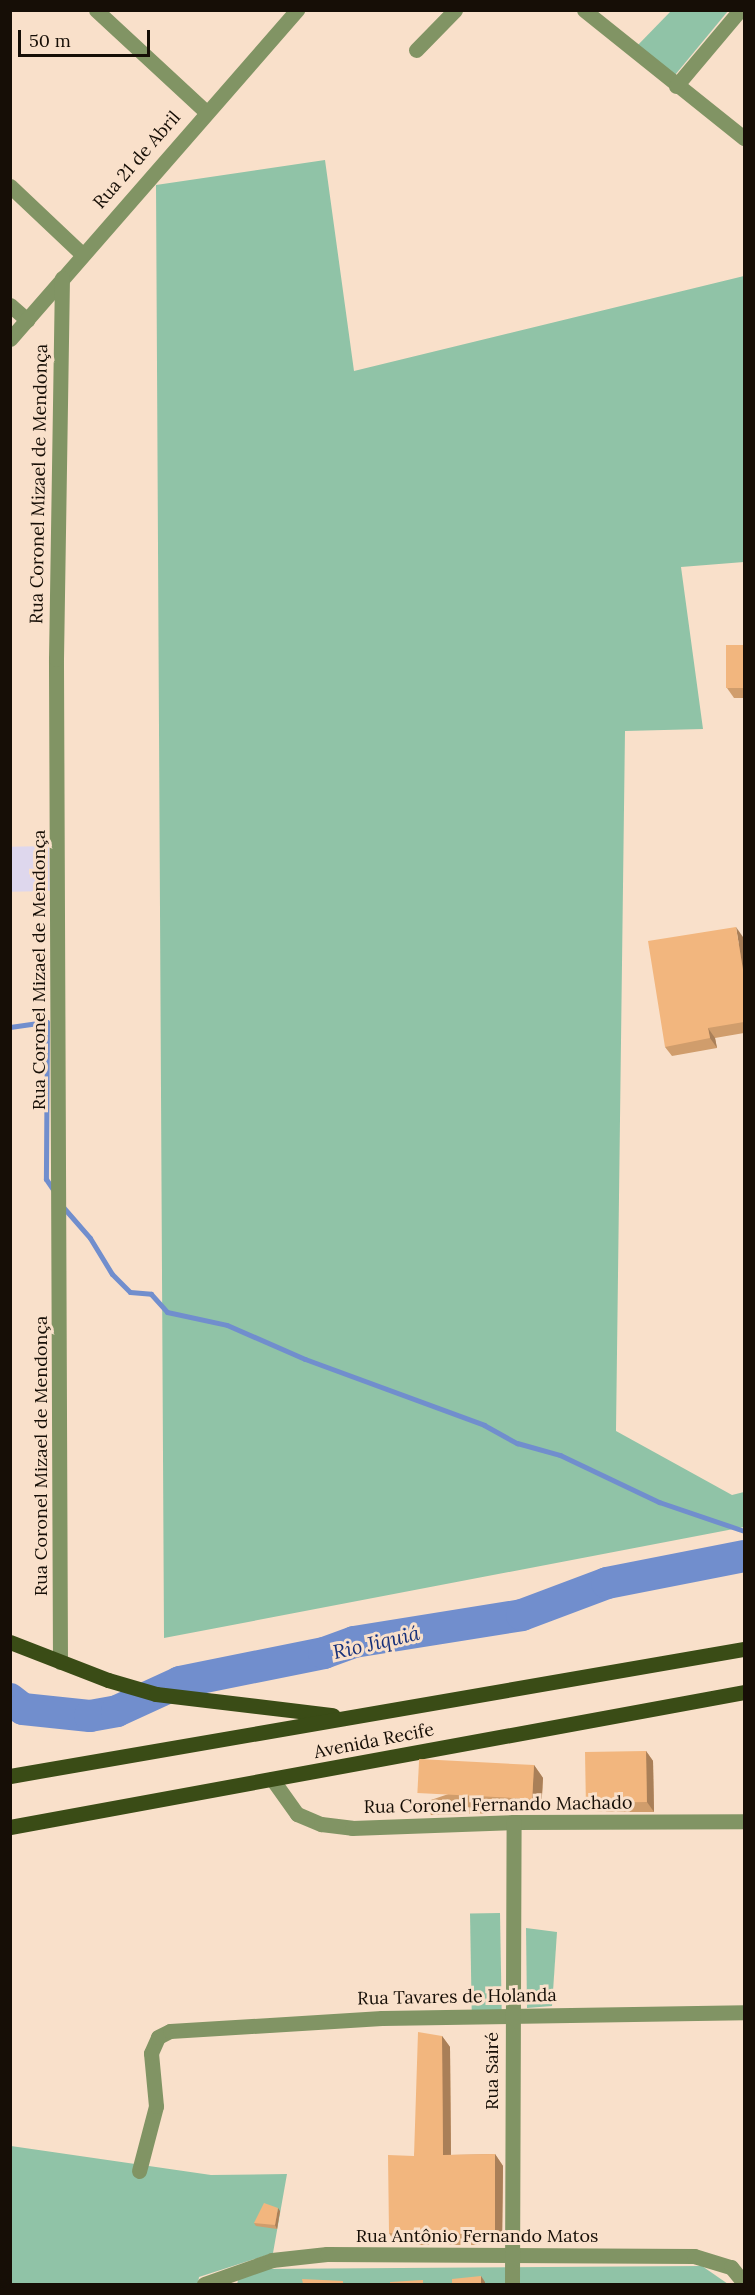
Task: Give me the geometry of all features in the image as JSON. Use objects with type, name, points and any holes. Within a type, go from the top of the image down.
[{"type":"main road","points":[[10,1642],[108,1680],[156,1694],[214,1704],[358,1718]]},
{"type":"main road","name":"Avenida Recife","points":[[10,1776],[358,1718],[744,1649]]},
{"type":"main road","name":"Avenida Recife","points":[[10,1827],[744,1692]]},
{"type":"street","points":[[96,10],[205,111]]},
{"type":"street","name":"Rua 21 de Abril","points":[[10,339],[205,111],[297,10]]},
{"type":"street","points":[[417,50],[455,10]]},
{"type":"street","points":[[584,10],[676,86],[744,138]]},
{"type":"street","points":[[676,86],[740,10]]},
{"type":"street","points":[[10,186],[82,254]]},
{"type":"street","name":"Rua Coronel Mizael de Mendonça","points":[[60,1662],[61,1214],[56,659],[62,278]]},
{"type":"street","points":[[10,305],[27,320]]},
{"type":"street","name":"Rua Coronel Fernando Machado","points":[[273,1779],[297,1814],[321,1824],[352,1828],[514,1822],[744,1821]]},
{"type":"street","name":"Rua Sairé","points":[[512,2284],[514,1822]]},
{"type":"street","name":"Rua Tavares de Holanda","points":[[139,2171],[156,2106],[151,2053],[158,2037],[170,2031],[512,2014],[744,2012]]},
{"type":"street","name":"Rua Antônio Fernando Matos","points":[[204,2284],[272,2260],[327,2254],[511,2258],[694,2256],[731,2267],[744,2283]]},
{"type":"shaded area","points":[[49,846],[50,891],[11,892],[10,847]]},
{"type":"green space","points":[[671,11],[728,11],[675,75],[635,48]]},
{"type":"green space","points":[[325,160],[354,371],[744,276],[744,562],[681,567],[703,729],[625,731],[616,1431],[732,1495],[744,1492],[744,1527],[164,1638],[156,185]]},
{"type":"green space","points":[[500,1913],[502,2011],[472,2012],[470,1914]]},
{"type":"green space","points":[[526,1928],[557,1932],[552,2006],[527,2008]]},
{"type":"green space","points":[[11,2146],[211,2175],[287,2174],[273,2253],[199,2277],[198,2284],[11,2284]]},
{"type":"green space","points":[[702,2266],[728,2284],[237,2284],[241,2269]]},
{"type":"building","points":[[726,645],[744,645],[744,688],[726,688]]},
{"type":"building","points":[[736,927],[744,976],[744,1022],[708,1028],[710,1038],[665,1047],[648,941]]},
{"type":"building","points":[[646,1751],[647,1802],[586,1803],[585,1752]]},
{"type":"building","points":[[419,1759],[534,1765],[532,1799],[417,1793]]},
{"type":"building","points":[[418,2032],[442,2036],[443,2155],[495,2154],[495,2234],[389,2233],[388,2155],[414,2156]]},
{"type":"building","points":[[264,2203],[278,2208],[275,2225],[254,2223]]},
{"type":"building","points":[[481,2276],[481,2284],[452,2284],[452,2279]]},
{"type":"building","points":[[302,2279],[343,2281],[343,2284],[303,2284]]},
{"type":"building","points":[[423,2280],[423,2284],[390,2284],[390,2282]]},
{"type":"waterway","points":[[10,1027],[47,1022],[46,1179],[54,1191]]},
{"type":"waterway","points":[[63,1207],[90,1238],[112,1274],[130,1292],[151,1294],[167,1312],[227,1325],[305,1359],[484,1425],[517,1443],[560,1455],[659,1502],[744,1531]]},
{"type":"waterway","name":"Rio Jiquiá","points":[[10,1699],[23,1709],[90,1716],[117,1711],[180,1682],[324,1653],[354,1642],[522,1615],[607,1583],[744,1556]]}]
